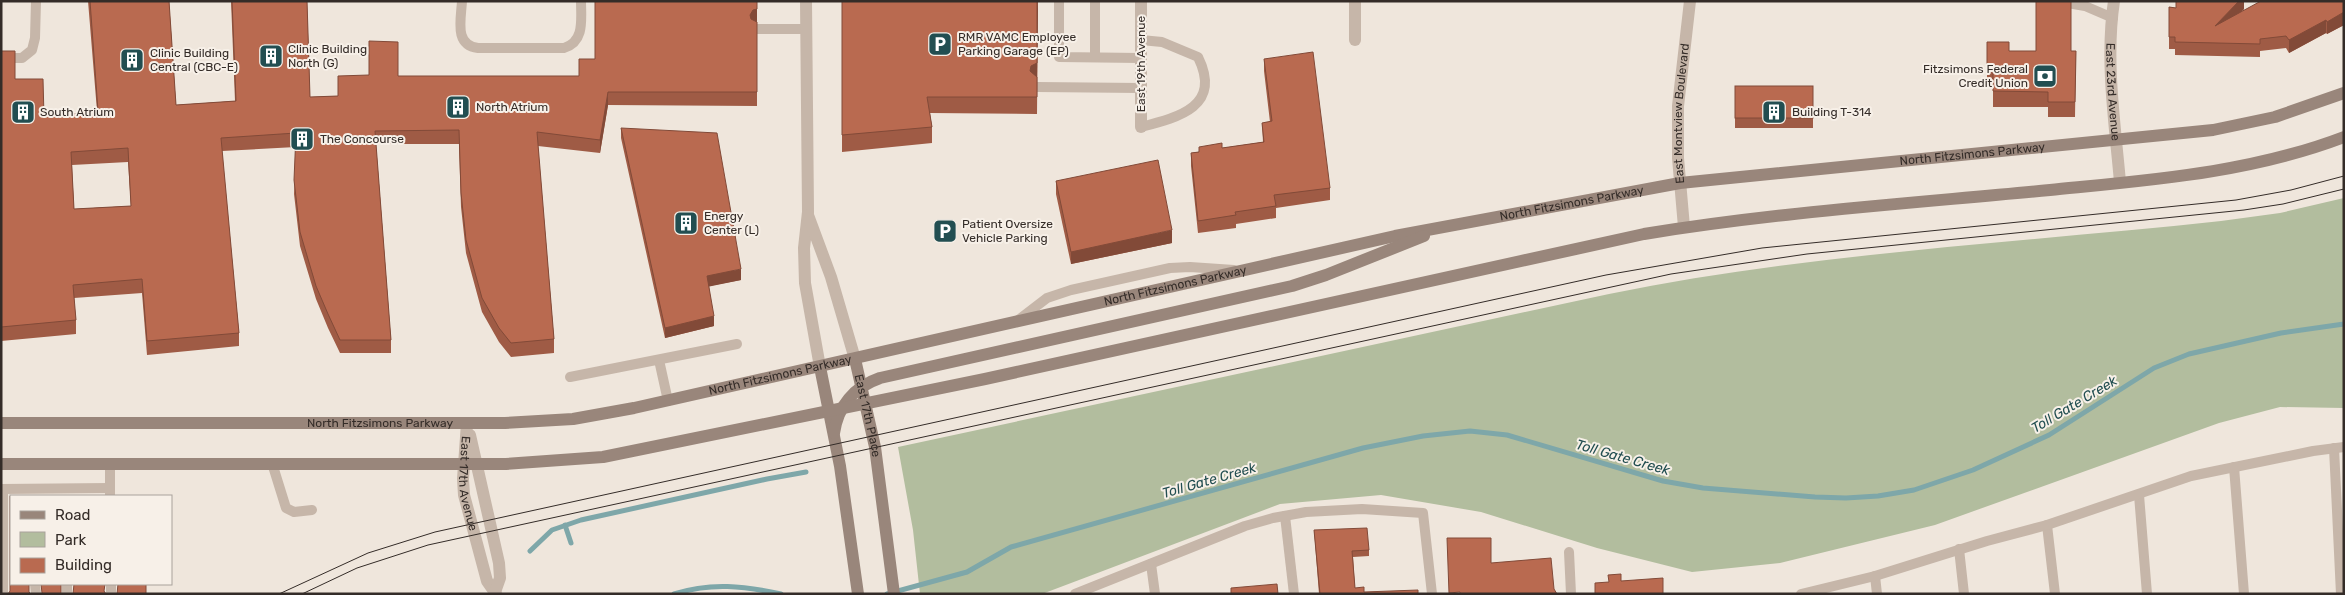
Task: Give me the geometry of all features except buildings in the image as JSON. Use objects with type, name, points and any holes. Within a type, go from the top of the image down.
[{"type":"main road","name":"North Fitzsimons Parkway","points":[[1,423],[467,423],[568,419],[668,401],[1455,224],[1680,182],[2179,135],[2248,124],[2307,107],[2344,93]]},
{"type":"main road","points":[[1,464],[471,464],[541,463],[603,457],[1134,347],[1580,246],[1684,227],[2201,173],[2290,155],[2344,137]]},
{"type":"main road","points":[[834,433],[842,407],[861,386],[889,376],[1303,282],[1455,224]]},
{"type":"main road","name":"East 17th Place","points":[[855,359],[881,484],[894,594]]},
{"type":"main road","name":"East 17th Place","points":[[820,367],[834,433],[858,594]]},
{"type":"street","name":"East 17th Place","points":[[806,1],[808,212],[804,248],[805,283],[820,367]]},
{"type":"street","name":"East 19th Avenue","points":[[1140,1],[1141,127]]},
{"type":"street","points":[[1354,40],[1355,1]]},
{"type":"street","name":"East Montview Boulevard","points":[[1684,227],[1680,182],[1678,106],[1690,1]]},
{"type":"street","name":"East 23rd Avenue","points":[[2114,1],[2112,74],[2120,182]]},
{"type":"street","name":"East 17th Place","points":[[808,212],[832,277],[855,359]]},
{"type":"street","name":"East 17th Avenue","points":[[467,423],[471,464],[498,563],[500,578],[496,593]]},
{"type":"street","name":"East 17th Avenue","points":[[471,464],[464,495],[487,581],[496,593]]},
{"type":"lane","points":[[1,58],[22,58],[32,50],[35,38],[36,1]]},
{"type":"lane","points":[[462,1],[461,32],[463,42],[468,46],[478,48],[569,47],[577,40],[581,30],[581,1]]},
{"type":"lane","points":[[1059,1],[1059,57],[1140,58]]},
{"type":"lane","points":[[1095,1],[1095,57]]},
{"type":"lane","points":[[2056,1],[2085,6],[2113,18]]},
{"type":"lane","points":[[757,29],[806,28]]},
{"type":"lane","points":[[1141,40],[1162,42],[1198,57],[1205,80],[1203,97],[1197,105],[1177,116],[1141,127]]},
{"type":"lane","points":[[1037,87],[1140,88]]},
{"type":"lane","points":[[1016,322],[1054,295],[1089,286],[1175,268],[1242,271]]},
{"type":"lane","points":[[570,377],[737,344]]},
{"type":"lane","points":[[660,360],[668,401]]},
{"type":"lane","points":[[1801,594],[1875,576],[1959,549],[2047,525],[2191,476],[2339,448],[2341,594]]},
{"type":"lane","points":[[3,594],[2,489],[35,492],[110,492],[110,463]]},
{"type":"lane","points":[[272,463],[286,508],[294,512],[312,510]]},
{"type":"lane","points":[[2234,467],[2244,594]]},
{"type":"lane","points":[[2139,494],[2148,594]]},
{"type":"lane","points":[[1075,594],[1245,526],[1285,516],[1362,508],[1423,513],[1432,594]]},
{"type":"lane","points":[[1285,516],[1294,594]]},
{"type":"lane","points":[[2047,525],[2055,594]]},
{"type":"lane","points":[[1959,549],[1964,594]]},
{"type":"lane","points":[[1569,552],[1570,594]]},
{"type":"lane","points":[[1151,564],[1155,594]]},
{"type":"lane","points":[[1875,576],[1877,594]]},
{"type":"green space","points":[[2344,198],[2344,408],[2280,407],[2219,423],[1935,525],[1780,563],[1692,572],[1597,548],[1481,512],[1381,495],[1280,504],[1042,594],[920,594],[913,530],[898,447],[1609,294],[1685,280],[1761,268],[1914,250],[2221,221],[2280,213]]},
{"type":"waterway","name":"Toll Gate Creek","points":[[887,594],[967,572],[1011,547],[1363,448],[1423,436],[1470,431],[1507,435],[1663,481],[1703,488],[1846,498],[1878,496],[1914,490],[1973,470],[2049,435],[2154,368],[2189,354],[2281,333],[2344,324]]},
{"type":"waterway","points":[[530,551],[552,530],[581,520],[806,472]]},
{"type":"waterway","points":[[565,525],[571,543]]},
{"type":"waterway","name":"Toll Gate Creek","points":[[674,594],[701,588],[728,586],[781,594]]},
{"type":"tram line","points":[[279,594],[368,553],[435,532],[1606,275],[1762,248],[2236,200],[2291,190],[2344,176]]},
{"type":"tram line","points":[[302,594],[357,568],[428,545],[1671,274],[1807,254],[2244,210],[2283,204],[2344,189]]},
{"type":"place","name":"RMR VAMC Employee Parking Garage (EP)","points":[[940,44]]},
{"type":"place","name":"Clinic Building North (G)","points":[[271,56]]},
{"type":"place","name":"Clinic Building Central (CBC-E)","points":[[132,60]]},
{"type":"place","name":"Fitzsimons Federal Credit Union","points":[[2045,76]]},
{"type":"place","name":"North Atrium","points":[[458,107]]},
{"type":"place","name":"South Atrium","points":[[23,112]]},
{"type":"place","name":"Building T-314","points":[[1774,112]]},
{"type":"place","name":"The Concourse","points":[[302,139]]},
{"type":"place","name":"Energy Center (L)","points":[[686,223]]},
{"type":"place","name":"Patient Oversize Vehicle Parking","points":[[945,231]]}]
